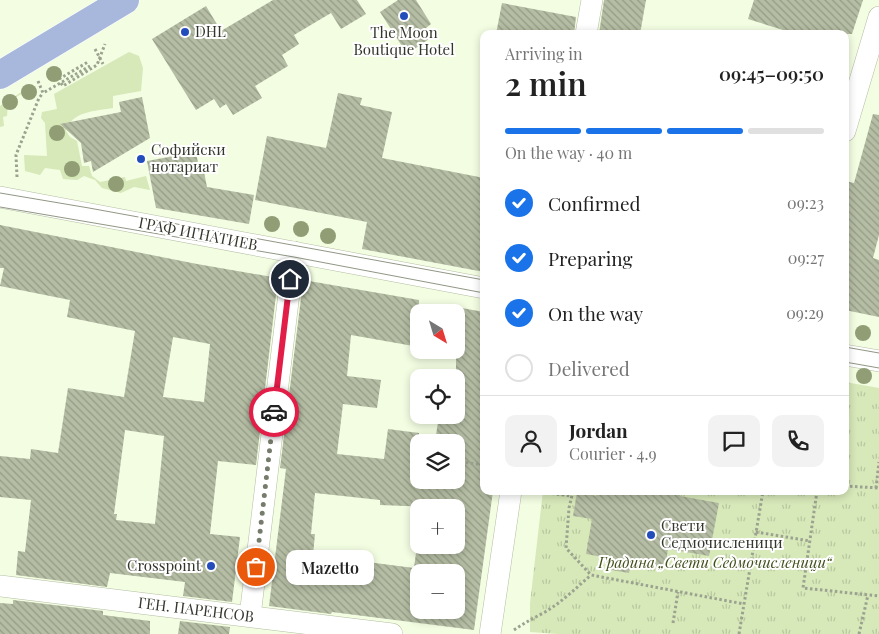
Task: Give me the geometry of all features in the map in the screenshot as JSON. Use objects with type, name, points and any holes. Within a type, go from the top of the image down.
[{"type":"main road","points":[[0,75],[125,0]]},
{"type":"street","points":[[587,30],[592,0]]},
{"type":"street","points":[[849,117],[879,16]]},
{"type":"street","name":"ГРАФ ИГНАТИЕВ","points":[[0,197],[480,287]]},
{"type":"street","points":[[250,616],[294,252]]},
{"type":"street","points":[[849,356],[879,361]]},
{"type":"street","points":[[490,634],[510,495]]},
{"type":"street","name":"ГЕН. ПАРЕНСОВ","points":[[0,586],[392,634]]},
{"type":"path","points":[[60,81],[63,86],[98,66],[106,39]]},
{"type":"path","points":[[94,46],[103,64]]},
{"type":"path","points":[[17,170],[16,155],[43,93],[89,64]]},
{"type":"path","points":[[37,80],[43,93]]},
{"type":"path","points":[[465,462],[480,464]]},
{"type":"path","points":[[849,486],[877,488],[879,462]]},
{"type":"path","points":[[563,495],[571,496],[566,548],[591,575],[744,604]]},
{"type":"path","points":[[739,634],[762,495]]},
{"type":"path","points":[[816,495],[803,588],[879,596]]},
{"type":"path","points":[[756,532],[810,541]]},
{"type":"path","points":[[507,634],[568,596],[591,575]]},
{"type":"path","points":[[673,623],[678,591]]},
{"type":"path","points":[[859,634],[868,595]]},
{"type":"green space","points":[[129,52],[139,56],[143,68],[141,91],[113,96],[113,108],[85,113],[73,119],[66,131],[70,137],[77,141],[82,166],[89,166],[92,176],[100,182],[125,177],[126,181],[146,176],[150,190],[134,187],[121,193],[102,188],[95,180],[84,176],[77,180],[63,179],[60,170],[45,168],[40,175],[25,171],[24,155],[47,156],[45,123],[41,118],[42,112],[57,109],[54,94]]},
{"type":"green space","points":[[32,85],[33,87],[8,102],[7,116],[3,117],[4,126],[0,127],[0,106]]},
{"type":"green space","name":"Градина „Свети Седмочисленици“","points":[[849,383],[879,388],[879,634],[558,634],[530,632],[530,603],[543,495],[849,495]]},
{"type":"building","points":[[273,0],[357,0],[366,14],[341,29],[331,13],[294,35],[299,44],[282,55],[288,66],[255,86],[262,98],[233,115],[226,104],[220,108],[214,99],[196,110],[152,39],[206,6],[221,31]]},
{"type":"building","points":[[398,0],[416,0],[431,24],[426,28],[432,37],[407,54],[380,12]]},
{"type":"building","points":[[604,0],[646,0],[641,30],[600,30]]},
{"type":"building","points":[[754,0],[863,0],[852,34],[849,34],[849,30],[783,30],[748,19]]},
{"type":"building","points":[[502,3],[576,17],[574,30],[497,30]]},
{"type":"building","points":[[338,93],[362,98],[360,105],[392,112],[382,158],[480,177],[480,271],[362,249],[367,222],[255,200],[267,136],[326,148]]},
{"type":"building","points":[[142,97],[150,138],[93,172],[91,161],[84,163],[81,143],[60,124],[121,112],[119,102]]},
{"type":"building","points":[[873,114],[879,115],[879,235],[873,258],[879,260],[879,317],[849,311],[849,182],[854,183]]},
{"type":"building","points":[[196,152],[198,163],[202,162],[207,187],[254,195],[249,224],[156,208],[147,161]]},
{"type":"building","points":[[0,225],[278,278],[256,465],[218,461],[210,534],[240,537],[232,602],[183,596],[185,582],[110,573],[107,587],[16,575],[18,551],[25,552],[31,500],[0,497],[0,456],[30,459],[31,449],[58,453],[68,388],[124,397],[135,331],[67,317],[70,300],[0,286],[4,268],[0,268]],"holes":[[[173,337],[210,344],[204,402],[163,397]],[[125,430],[164,436],[155,524],[116,520],[117,514],[114,514]]]},
{"type":"building","points":[[309,281],[419,300],[419,304],[410,304],[410,345],[351,335],[347,376],[381,380],[377,408],[343,404],[337,454],[384,459],[388,429],[419,433],[410,434],[410,489],[465,489],[465,434],[436,434],[438,424],[465,424],[465,369],[456,369],[456,359],[465,359],[465,309],[480,311],[480,495],[492,495],[474,630],[269,606],[286,469],[280,468],[303,282],[309,284]],"holes":[[[315,493],[380,500],[380,505],[410,506],[410,499],[465,499],[465,554],[416,554],[415,564],[465,564],[465,619],[410,619],[410,567],[313,555],[315,534],[311,534]]]},
{"type":"building","name":"Свети Седмочисленици","points":[[576,495],[680,495],[719,503],[709,556],[668,549],[665,568],[631,562],[629,573],[606,569],[608,558],[586,554],[592,519],[573,516]]},
{"type":"building","points":[[13,600],[103,611],[103,615],[150,621],[150,634],[0,634],[0,603],[13,604]]},
{"type":"building","points":[[180,621],[230,627],[229,634],[178,634]]},
{"type":"tram line","points":[[0,193],[480,279]]},
{"type":"tram line","points":[[0,207],[294,257],[480,292]]},
{"type":"tram line","points":[[849,348],[879,353]]},
{"type":"tram line","points":[[849,363],[879,368]]},
{"type":"way so far","points":[[256,567],[274,412]]},
{"type":"place","name":"The Moon Boutique Hotel","points":[[404,16]]},
{"type":"place","name":"DHL","points":[[185,32]]},
{"type":"place","name":"Софийски нотариат","points":[[141,159]]},
{"type":"place","name":"Свети Седмочисленици","points":[[651,535]]},
{"type":"place","name":"Crosspoint","points":[[211,566]]},
{"type":"place","name":"Mazetto","points":[[256,567]]},
{"type":"route","points":[[274,412],[290,279]]}]
